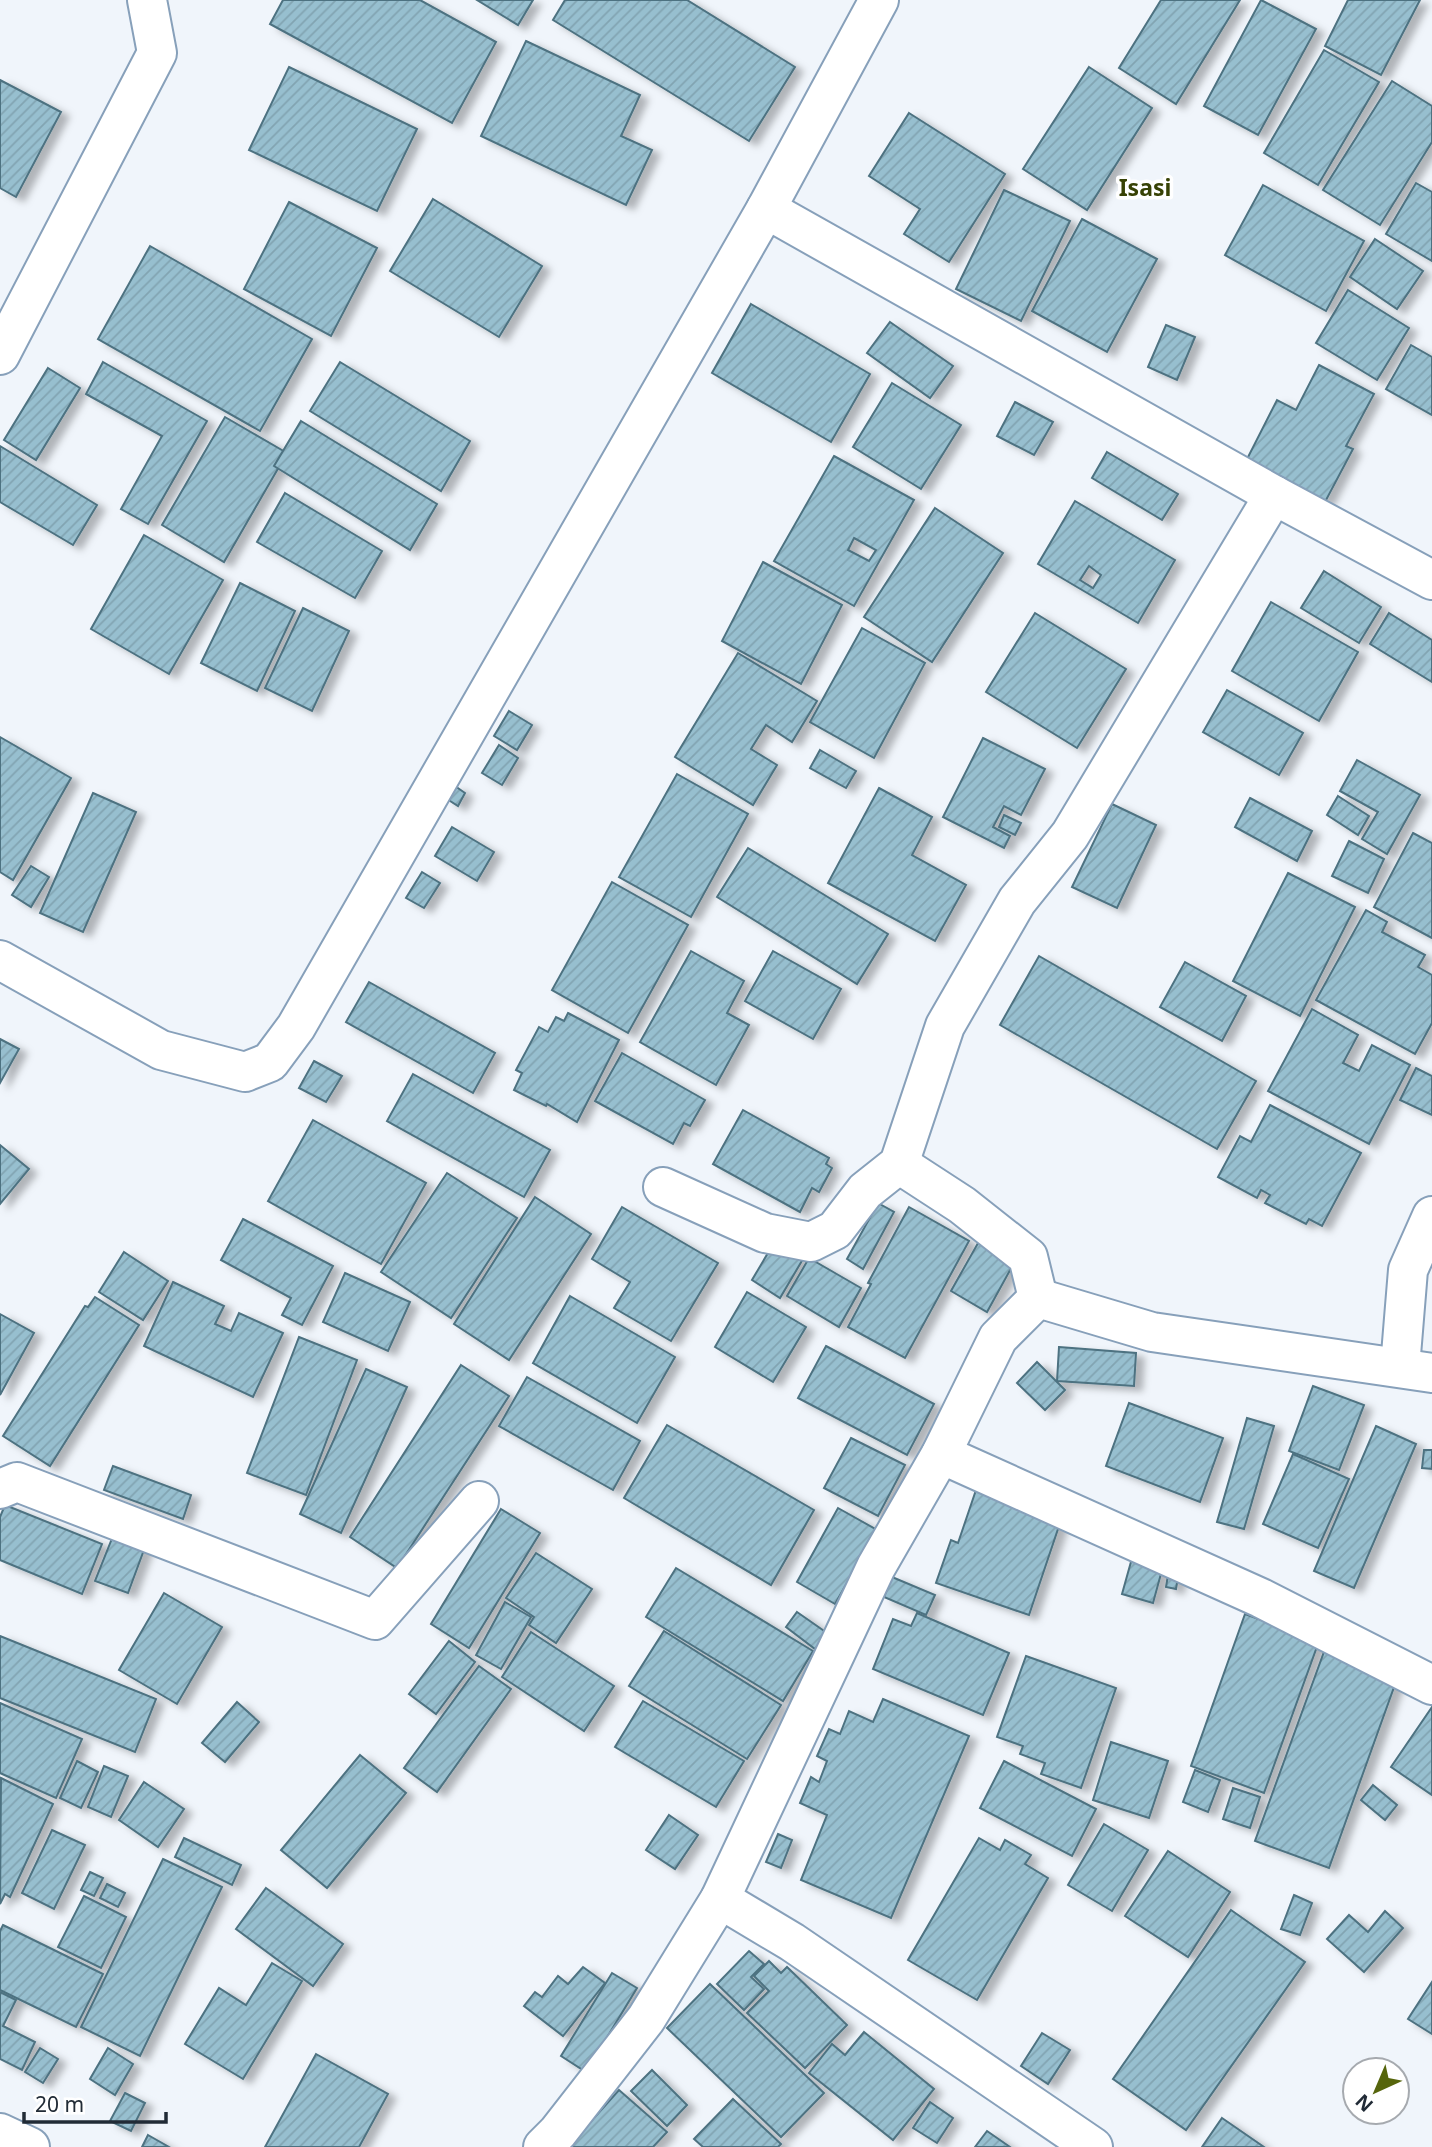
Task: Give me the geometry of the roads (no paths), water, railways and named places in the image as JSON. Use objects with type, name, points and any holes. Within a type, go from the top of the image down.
[{"type":"street","points":[[0,355],[157,53],[146,0]]},
{"type":"street","points":[[0,960],[161,1050],[245,1072],[270,1062],[296,1027],[766,209],[879,0]]},
{"type":"street","points":[[766,209],[1274,495],[1432,580]]},
{"type":"street","points":[[663,1187],[765,1233],[811,1242],[835,1230],[865,1191],[899,1164],[945,1026],[1017,901],[1070,835],[1274,495]]},
{"type":"street","points":[[899,1164],[962,1205],[1028,1257],[1038,1298]]},
{"type":"street","points":[[1038,1298],[1152,1332],[1416,1370],[1408,1270],[1432,1216]]},
{"type":"street","points":[[543,2147],[558,2132],[646,2018],[720,1899],[876,1567],[941,1454],[998,1338],[1038,1298]]},
{"type":"street","points":[[941,1454],[1261,1598],[1432,1685]]},
{"type":"street","points":[[0,1489],[17,1482],[375,1620],[479,1501]]},
{"type":"street","points":[[720,1899],[792,1941],[1093,2147]]},
{"type":"street","points":[[0,2133],[30,2147]]},
{"type":"district","name":"Isasi","points":[[1145,187]]}]
